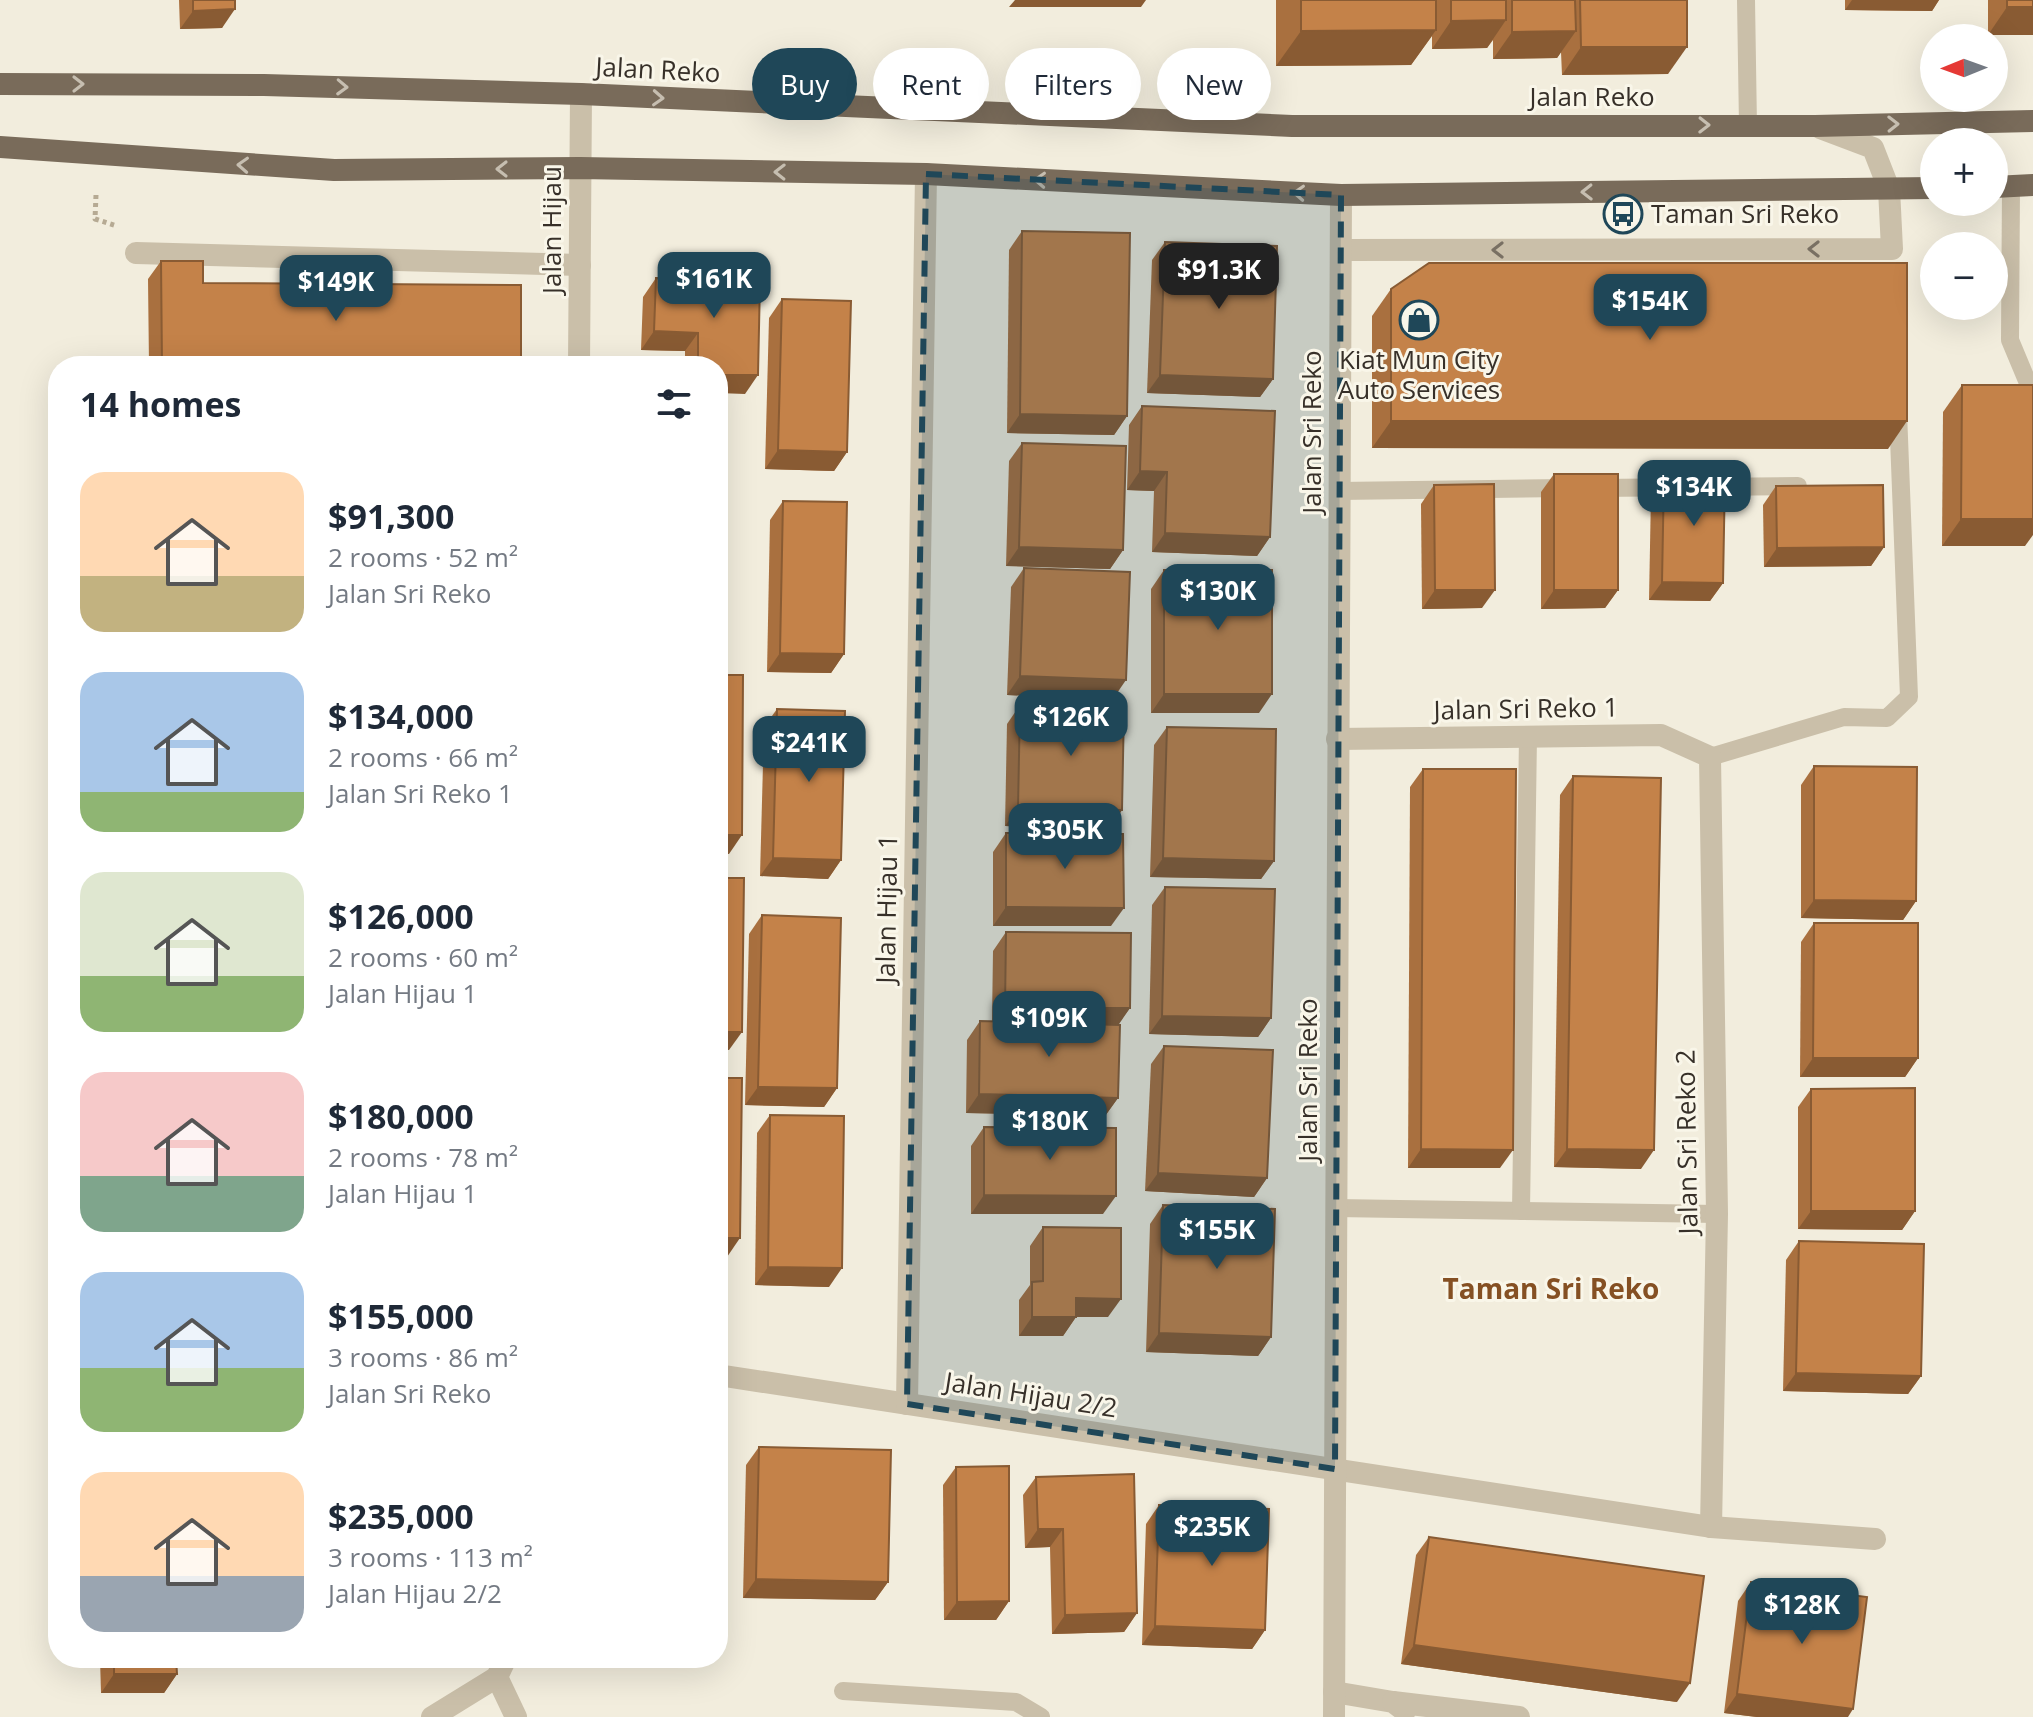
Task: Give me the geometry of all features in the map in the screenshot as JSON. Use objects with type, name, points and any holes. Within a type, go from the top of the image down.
[{"type":"main road","name":"Jalan Reko","points":[[0,84],[264,85],[581,94],[1292,126],[1815,126],[2033,121]]},
{"type":"main road","points":[[0,147],[334,170],[580,168],[926,174],[1341,195],[1920,188]]},
{"type":"street","name":"Jalan Hijau","points":[[579,356],[581,94]]},
{"type":"street","points":[[1341,250],[1892,257],[1889,189],[1873,148],[1815,126]]},
{"type":"street","name":"Jalan Hijau 1","points":[[907,1404],[926,174]]},
{"type":"street","name":"Jalan Sri Reko","points":[[1334,1717],[1341,195]]},
{"type":"street","points":[[136,253],[580,265]]},
{"type":"street","name":"Jalan Sri Reko 1","points":[[1337,739],[1661,735],[1710,757]]},
{"type":"street","name":"Jalan Sri Reko 2","points":[[1710,757],[1717,1214],[1711,1527]]},
{"type":"street","name":"Jalan Hijau 2/2","points":[[728,1377],[1335,1469]]},
{"type":"street","points":[[1335,1469],[1711,1527],[1875,1539]]},
{"type":"street","points":[[432,1717],[502,1668],[516,1717]]},
{"type":"street","points":[[1334,1692],[1519,1717]]},
{"type":"street","points":[[1393,1702],[1412,1717]]},
{"type":"lane","points":[[1746,0],[1748,126]]},
{"type":"lane","points":[[2013,186],[2010,340],[2033,395]]},
{"type":"lane","points":[[1710,757],[1844,717],[1887,718],[1909,697],[1893,485],[1897,390]]},
{"type":"lane","points":[[1339,491],[1823,486]]},
{"type":"lane","points":[[1521,1211],[1528,737]]},
{"type":"lane","points":[[1336,1208],[1717,1214]]},
{"type":"lane","points":[[843,1691],[1016,1702],[1041,1717]]},
{"type":"highlighted area","points":[[926,174],[1341,195],[1335,1469],[907,1404]]},
{"type":"building","points":[[193,0],[235,0],[235,9],[193,11]]},
{"type":"building","points":[[1301,0],[1436,0],[1436,30],[1301,31]]},
{"type":"building","points":[[1451,0],[1506,0],[1506,20],[1451,21]]},
{"type":"building","points":[[1512,0],[1575,0],[1576,31],[1512,32]]},
{"type":"building","points":[[1580,0],[1687,0],[1687,47],[1581,47]]},
{"type":"building","points":[[2007,0],[2033,0],[2033,7],[2007,7]]},
{"type":"building","points":[[1022,231],[1130,233],[1127,416],[1020,414]]},
{"type":"building","points":[[1165,242],[1277,246],[1273,379],[1160,375]]},
{"type":"building","points":[[161,261],[203,261],[203,283],[521,285],[521,356],[162,356]]},
{"type":"building","points":[[1429,263],[1907,263],[1907,421],[1391,421],[1391,289]]},
{"type":"building","points":[[656,278],[760,281],[758,375],[728,375],[728,356],[698,356],[698,333],[654,331]]},
{"type":"building","points":[[782,299],[851,301],[847,452],[778,450]]},
{"type":"building","points":[[1962,385],[2033,385],[2033,519],[1961,519]]},
{"type":"building","points":[[1142,406],[1275,411],[1270,537],[1165,533],[1167,472],[1140,471]]},
{"type":"building","points":[[1022,443],[1126,446],[1123,550],[1019,547]]},
{"type":"building","points":[[1554,474],[1618,474],[1618,590],[1554,590]]},
{"type":"building","points":[[1664,474],[1725,475],[1723,583],[1662,582]]},
{"type":"building","points":[[1494,484],[1495,590],[1435,590],[1434,485]]},
{"type":"building","points":[[1883,485],[1884,547],[1777,548],[1776,486]]},
{"type":"building","points":[[783,501],[847,502],[844,654],[780,653]]},
{"type":"building","points":[[1024,568],[1130,572],[1126,680],[1020,676]]},
{"type":"building","points":[[1164,570],[1272,570],[1272,694],[1164,694]]},
{"type":"building","points":[[728,675],[743,675],[742,835],[728,835]]},
{"type":"building","points":[[1020,705],[1124,708],[1122,810],[1018,808]]},
{"type":"building","points":[[777,709],[845,711],[841,860],[773,858]]},
{"type":"building","points":[[1167,727],[1276,729],[1274,861],[1163,858]]},
{"type":"building","points":[[1814,766],[1917,767],[1916,901],[1814,900]]},
{"type":"building","points":[[1423,769],[1516,769],[1513,1150],[1421,1149]]},
{"type":"building","points":[[1573,776],[1661,778],[1654,1150],[1567,1149]]},
{"type":"building","points":[[1006,833],[1123,834],[1124,908],[1006,907]]},
{"type":"building","points":[[728,878],[744,878],[742,1032],[728,1032]]},
{"type":"building","points":[[1165,887],[1275,889],[1271,1018],[1162,1016]]},
{"type":"building","points":[[762,915],[841,918],[837,1088],[758,1087]]},
{"type":"building","points":[[1814,923],[1918,923],[1918,1058],[1813,1058]]},
{"type":"building","points":[[1006,932],[1131,933],[1130,1008],[1005,1008]]},
{"type":"building","points":[[980,1021],[1120,1025],[1118,1098],[979,1094]]},
{"type":"building","points":[[1164,1046],[1273,1050],[1267,1178],[1158,1173]]},
{"type":"building","points":[[728,1078],[742,1078],[740,1238],[728,1238]]},
{"type":"building","points":[[1915,1088],[1915,1211],[1811,1211],[1811,1089]]},
{"type":"building","points":[[770,1115],[844,1116],[842,1268],[768,1267]]},
{"type":"building","points":[[984,1127],[1116,1128],[1116,1196],[984,1195]]},
{"type":"building","points":[[1163,1205],[1275,1209],[1271,1337],[1159,1333]]},
{"type":"building","points":[[1043,1227],[1121,1228],[1121,1299],[1076,1298],[1076,1317],[1032,1317],[1032,1282],[1043,1281]]},
{"type":"building","points":[[1799,1241],[1924,1244],[1921,1376],[1796,1373]]},
{"type":"building","points":[[759,1447],[891,1450],[888,1582],[756,1579]]},
{"type":"building","points":[[1009,1466],[1009,1601],[957,1602],[956,1467]]},
{"type":"building","points":[[1134,1474],[1137,1613],[1065,1615],[1063,1529],[1038,1529],[1036,1477]]},
{"type":"building","points":[[1159,1505],[1269,1509],[1265,1630],[1155,1626]]},
{"type":"building","points":[[1429,1537],[1704,1576],[1690,1683],[1414,1645]]},
{"type":"building","points":[[1751,1582],[1867,1597],[1853,1709],[1737,1694]]},
{"type":"building","points":[[114,1668],[177,1668],[177,1674],[114,1674]]},
{"type":"place","name":"Taman Sri Reko","points":[[1623,214]]},
{"type":"place","name":"Kiat Mun City Auto Services","points":[[1419,320]]},
{"type":"district","name":"Taman Sri Reko","points":[[1551,1289]]}]
